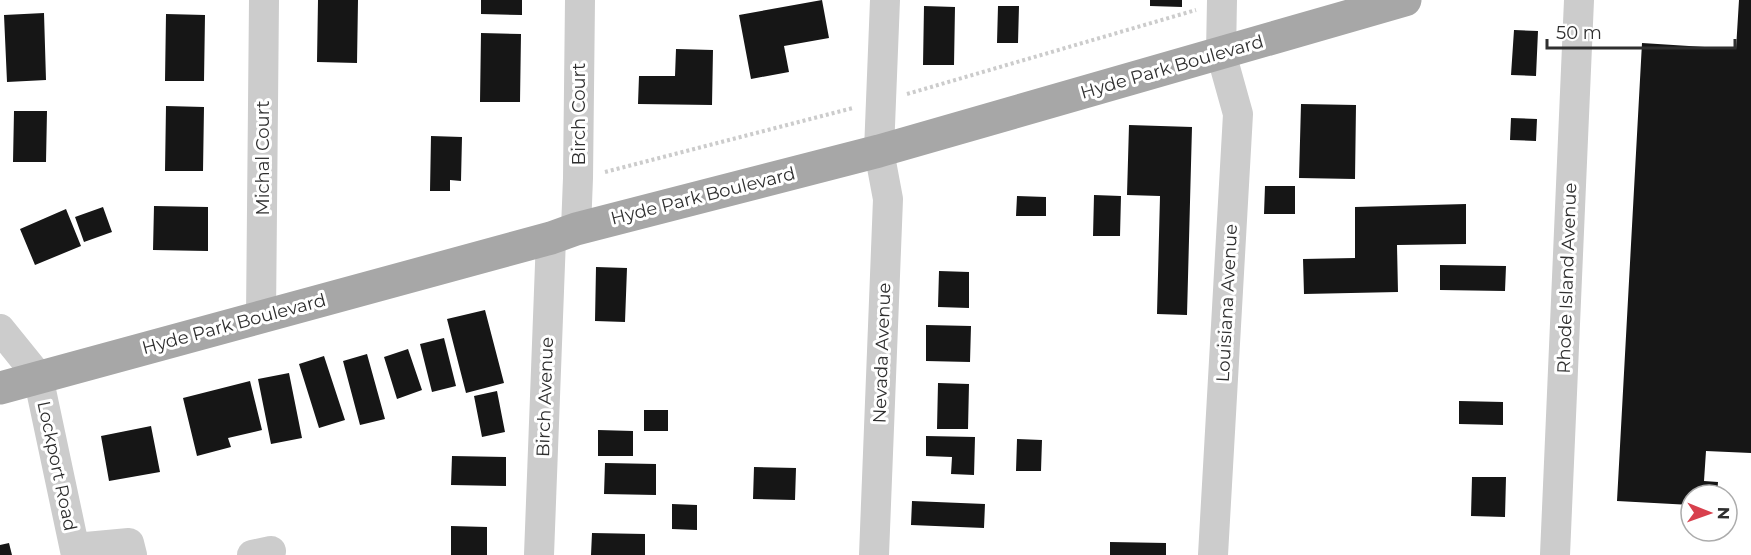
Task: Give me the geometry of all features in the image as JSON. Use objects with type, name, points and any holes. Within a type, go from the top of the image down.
[{"type":"main road","name":"Hyde Park Boulevard","points":[[0,388],[563,233],[879,151],[1405,0]]},
{"type":"street","name":"Michal Court","points":[[261,316],[264,0]]},
{"type":"street","name":"Birch Court","points":[[563,233],[578,178],[580,0]]},
{"type":"street","name":"Nevada Avenue","points":[[874,555],[888,199],[879,151],[885,0]]},
{"type":"street","name":"Louisiana Avenue","points":[[1213,555],[1238,114],[1221,53],[1222,0]]},
{"type":"street","name":"Rhode Island Avenue","points":[[1555,555],[1579,0]]},
{"type":"street","name":"Birch Avenue","points":[[539,555],[563,233]]},
{"type":"street","points":[[0,330],[38,376]]},
{"type":"street","name":"Lockport Road","points":[[38,376],[76,551]]},
{"type":"street","points":[[76,551],[129,543],[132,555]]},
{"type":"building","points":[[318,0],[358,0],[357,63],[317,62]]},
{"type":"building","points":[[481,0],[522,0],[522,15],[481,14]]},
{"type":"building","points":[[822,0],[829,38],[784,46],[789,72],[751,79],[739,15]]},
{"type":"building","points":[[1150,0],[1182,0],[1182,7],[1150,6]]},
{"type":"building","points":[[1739,0],[1751,0],[1751,453],[1706,451],[1704,481],[1718,483],[1679,483],[1679,504],[1617,501],[1642,43],[1736,49]]},
{"type":"building","points":[[924,6],[955,7],[954,65],[923,65]]},
{"type":"building","points":[[998,6],[1019,6],[1018,43],[997,43]]},
{"type":"building","points":[[44,13],[46,80],[7,82],[4,15]]},
{"type":"building","points":[[166,14],[205,15],[204,81],[165,81]]},
{"type":"building","points":[[1514,30],[1538,31],[1536,76],[1511,75]]},
{"type":"building","points":[[481,33],[521,34],[520,102],[480,102]]},
{"type":"building","points":[[676,49],[713,50],[712,105],[638,104],[639,76],[675,76]]},
{"type":"building","points":[[1301,104],[1356,105],[1355,179],[1299,178]]},
{"type":"building","points":[[166,106],[204,107],[203,171],[165,171]]},
{"type":"building","points":[[14,111],[47,111],[46,162],[13,162]]},
{"type":"building","points":[[1511,118],[1537,119],[1536,141],[1510,140]]},
{"type":"building","points":[[1129,125],[1192,127],[1187,315],[1157,314],[1160,196],[1127,195]]},
{"type":"building","points":[[431,136],[462,137],[461,181],[450,180],[450,191],[430,191]]},
{"type":"building","points":[[1265,186],[1295,186],[1295,214],[1264,214]]},
{"type":"building","points":[[1094,195],[1121,196],[1120,236],[1093,236]]},
{"type":"building","points":[[1017,196],[1046,197],[1046,216],[1016,216]]},
{"type":"building","points":[[1466,204],[1466,244],[1397,245],[1398,292],[1304,294],[1303,259],[1355,258],[1355,207]]},
{"type":"building","points":[[154,206],[208,207],[208,251],[153,250]]},
{"type":"building","points":[[103,207],[112,232],[84,242],[75,217]]},
{"type":"building","points":[[66,209],[81,246],[35,265],[20,229]]},
{"type":"building","points":[[1440,265],[1506,266],[1505,291],[1440,290]]},
{"type":"building","points":[[596,267],[627,268],[625,322],[595,321]]},
{"type":"building","points":[[939,271],[969,272],[969,308],[938,307]]},
{"type":"building","points":[[485,310],[504,383],[466,393],[447,319]]},
{"type":"building","points":[[926,325],[971,326],[970,362],[926,361]]},
{"type":"building","points":[[444,338],[456,386],[432,392],[420,344]]},
{"type":"building","points":[[408,349],[422,390],[397,399],[384,357]]},
{"type":"building","points":[[367,354],[385,419],[360,425],[343,361]]},
{"type":"building","points":[[324,356],[345,420],[319,428],[299,364]]},
{"type":"building","points":[[289,373],[302,438],[271,444],[258,379]]},
{"type":"building","points":[[250,381],[262,430],[228,438],[231,447],[197,456],[183,398]]},
{"type":"building","points":[[938,383],[969,384],[968,429],[937,429]]},
{"type":"building","points":[[497,391],[505,432],[482,437],[474,396]]},
{"type":"building","points":[[1459,401],[1503,402],[1503,425],[1459,424]]},
{"type":"building","points":[[644,410],[668,410],[668,431],[644,431]]},
{"type":"building","points":[[151,426],[160,472],[109,481],[101,436]]},
{"type":"building","points":[[598,430],[633,431],[633,456],[598,456]]},
{"type":"building","points":[[926,436],[975,437],[974,475],[951,474],[952,457],[926,456]]},
{"type":"building","points":[[1017,439],[1042,440],[1041,471],[1016,471]]},
{"type":"building","points":[[452,456],[506,457],[506,486],[451,485]]},
{"type":"building","points":[[605,463],[656,464],[656,495],[604,494]]},
{"type":"building","points":[[754,467],[796,468],[795,500],[753,499]]},
{"type":"building","points":[[1472,477],[1506,477],[1505,517],[1471,516]]},
{"type":"building","points":[[912,501],[985,504],[984,528],[911,525]]},
{"type":"building","points":[[672,504],[697,505],[697,530],[672,529]]},
{"type":"building","points":[[451,526],[487,527],[487,555],[451,555]]},
{"type":"building","points":[[592,533],[645,534],[645,555],[591,555]]},
{"type":"building","points":[[1110,542],[1166,543],[1166,555],[1110,555]]},
{"type":"building","points":[[9,543],[12,555],[0,555],[0,545]]}]
